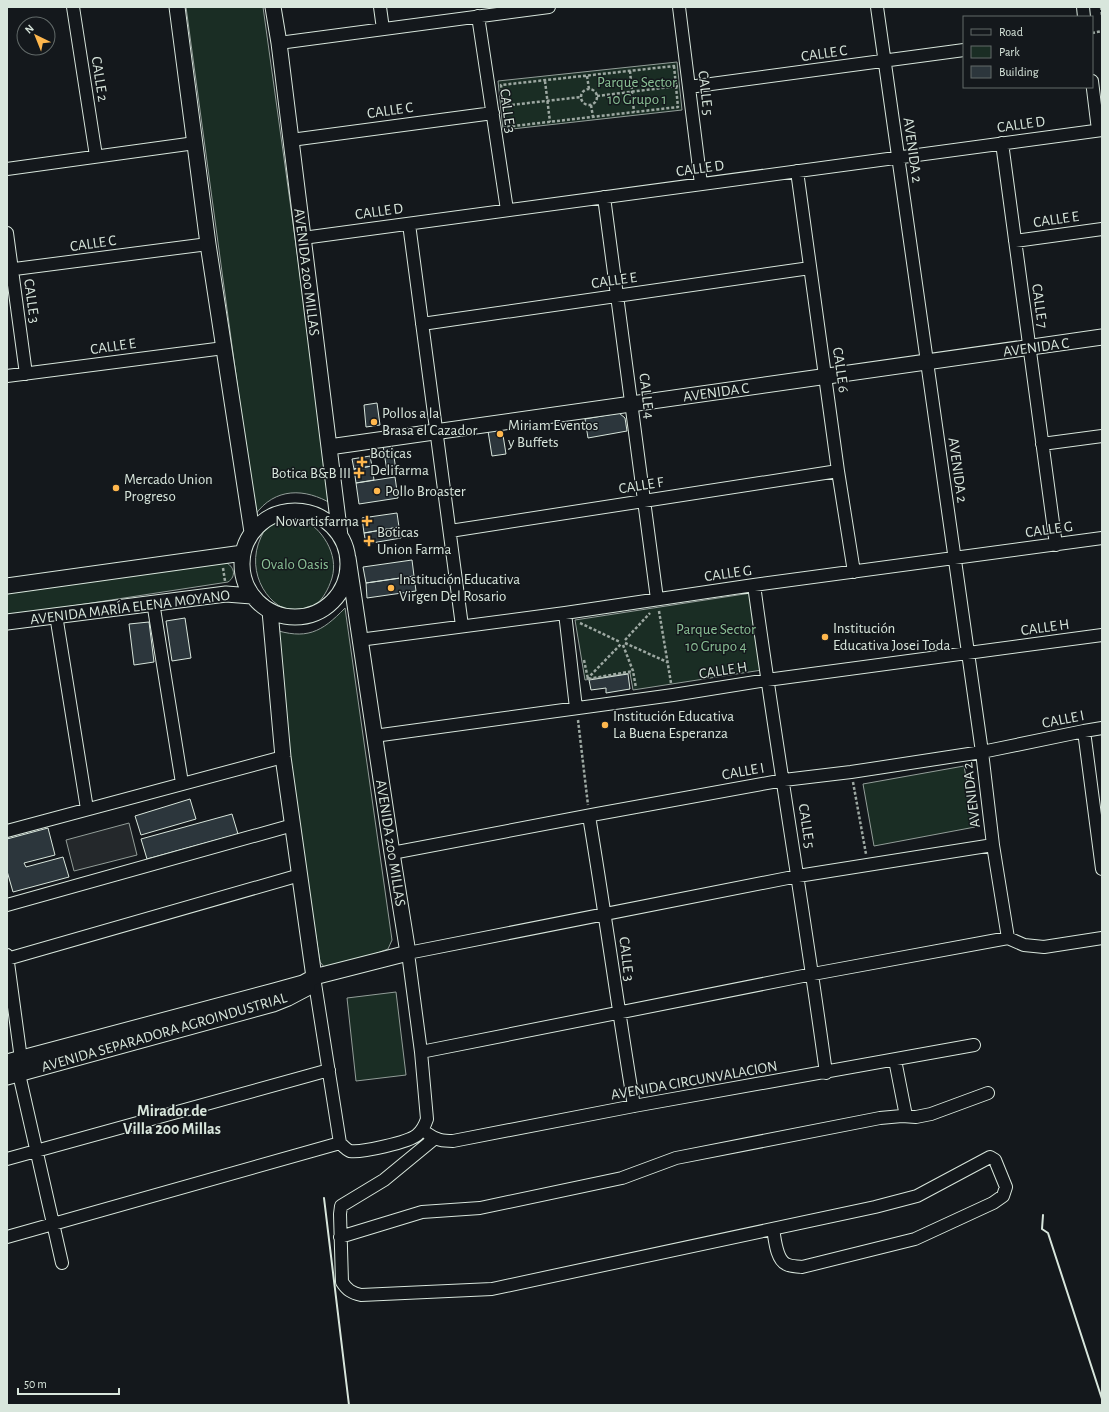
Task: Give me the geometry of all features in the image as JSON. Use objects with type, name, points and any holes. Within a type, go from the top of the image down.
[{"type":"street","name":"CALLE 2","points":[[73,7],[96,156]]},
{"type":"street","points":[[177,7],[208,244],[252,532]]},
{"type":"street","name":"AVENIDA 200 MILLAS","points":[[273,7],[279,43],[340,536]]},
{"type":"street","points":[[380,7],[383,29]]},
{"type":"street","points":[[279,43],[549,7]]},
{"type":"street","name":"CALLE 5","points":[[679,7],[685,86],[701,184]]},
{"type":"street","name":"AVENIDA 2","points":[[877,7],[982,752],[993,845],[1008,938]]},
{"type":"street","name":"CALLE 3","points":[[478,16],[496,109],[507,210]]},
{"type":"street","name":"CALLE C","points":[[685,86],[963,50]]},
{"type":"street","points":[[1093,87],[1100,130]]},
{"type":"street","name":"CALLE C","points":[[291,140],[496,109]]},
{"type":"street","name":"CALLE D","points":[[303,238],[1100,130]]},
{"type":"street","points":[[7,169],[195,143]]},
{"type":"street","name":"CALLE 7","points":[[1002,143],[1056,545]]},
{"type":"street","name":"CALLE 6","points":[[797,171],[838,471],[854,572]]},
{"type":"street","name":"CALLE 4","points":[[604,197],[632,404],[655,605]]},
{"type":"street","points":[[409,224],[462,626]]},
{"type":"street","name":"CALLE E","points":[[1015,241],[1102,229]]},
{"type":"street","name":"CALLE 3","points":[[7,233],[9,270],[26,374]]},
{"type":"street","name":"CALLE C","points":[[9,270],[208,244]]},
{"type":"street","name":"CALLE E","points":[[422,324],[810,268]]},
{"type":"street","name":"AVENIDA C","points":[[329,447],[1102,337]]},
{"type":"street","name":"CALLE E","points":[[7,376],[224,348]]},
{"type":"street","points":[[1042,444],[1102,436]]},
{"type":"street","name":"CALLE F","points":[[450,531],[838,471]]},
{"type":"street","points":[[292,511],[315,515],[329,524],[340,536],[348,558],[348,570],[340,592],[324,608],[314,614],[291,617],[270,611],[260,605],[252,596],[246,586],[243,576],[241,564],[243,553],[246,542],[252,532],[270,517],[292,511]]},
{"type":"street","name":"CALLE G","points":[[359,640],[565,613],[655,605],[754,585],[1102,538]]},
{"type":"street","points":[[7,586],[243,553]]},
{"type":"street","name":"AVENIDA 200 MILLAS","points":[[348,558],[359,640],[408,953],[421,1052],[427,1119],[423,1128]]},
{"type":"street","name":"CALLE 5","points":[[754,585],[767,680],[784,780],[813,974],[826,1073]]},
{"type":"street","name":"AVENIDA MARÍA ELENA MOYANO","points":[[7,622],[153,602],[226,594],[252,596]]},
{"type":"street","points":[[153,602],[182,783]]},
{"type":"street","points":[[270,611],[282,757],[340,1143],[349,1150],[360,1152],[409,1140],[417,1135],[423,1128],[428,1134],[435,1138],[384,1180],[341,1206],[340,1237],[342,1282],[346,1288],[353,1293],[361,1295],[492,1289],[875,1207],[917,1196],[990,1157],[996,1160],[1006,1187],[1003,1196],[993,1203],[916,1239],[802,1266],[790,1266],[784,1263],[780,1256],[773,1229]]},
{"type":"street","points":[[565,613],[576,708]]},
{"type":"street","points":[[56,615],[87,809]]},
{"type":"street","name":"CALLE H","points":[[374,736],[673,695],[767,680],[1102,635]]},
{"type":"street","name":"CALLE I","points":[[392,853],[784,780],[851,772],[982,752],[1102,728]]},
{"type":"street","points":[[1084,731],[1102,869]]},
{"type":"street","points":[[7,831],[282,757]]},
{"type":"street","name":"CALLE 3","points":[[589,816],[605,913],[618,1013],[634,1106]]},
{"type":"street","points":[[7,905],[293,825]]},
{"type":"street","points":[[408,953],[798,876],[993,845]]},
{"type":"street","points":[[8,959],[300,876]]},
{"type":"street","points":[[421,1052],[813,974],[1008,938],[1024,945],[1044,948],[1102,938]]},
{"type":"street","name":"AVENIDA SEPARADORA AGROINDUSTRIAL","points":[[14,1060],[274,991],[303,983],[314,977],[408,953]]},
{"type":"street","points":[[7,955],[14,1060]]},
{"type":"street","name":"AVENIDA SEPARADORA AGROINDUSTRIAL","points":[[13,1075],[273,1004],[301,992],[311,985],[314,977]]},
{"type":"street","name":"AVENIDA CIRCUNVALACION","points":[[435,1138],[442,1141],[453,1141],[634,1106],[826,1073],[974,1045]]},
{"type":"street","points":[[895,1060],[906,1116]]},
{"type":"street","points":[[7,1159],[329,1070]]},
{"type":"street","points":[[13,1075],[37,1151],[62,1262]]},
{"type":"street","points":[[340,1237],[422,1212],[480,1208],[622,1178],[676,1158],[880,1118],[906,1116],[916,1117],[931,1114],[988,1092]]},
{"type":"street","points":[[7,1237],[340,1143]]},
{"type":"path","points":[[1101,7],[1102,16]]},
{"type":"path","points":[[674,66],[685,86],[678,107],[505,127],[496,109],[501,85],[674,66]]},
{"type":"path","points":[[630,71],[634,112]]},
{"type":"path","points":[[587,76],[588,89]]},
{"type":"path","points":[[545,80],[550,122]]},
{"type":"path","points":[[597,96],[685,86]]},
{"type":"path","points":[[588,89],[594,90],[597,96],[595,103],[591,105],[582,102],[581,97],[584,91],[588,89]]},
{"type":"path","points":[[496,109],[581,97]]},
{"type":"path","points":[[591,105],[593,117]]},
{"type":"path","points":[[222,556],[226,594]]},
{"type":"path","points":[[645,612],[655,605]]},
{"type":"path","points":[[588,679],[623,643],[655,605]]},
{"type":"path","points":[[655,605],[659,610],[673,695]]},
{"type":"path","points":[[578,622],[586,621]]},
{"type":"path","points":[[578,622],[667,662]]},
{"type":"path","points":[[578,622],[579,629]]},
{"type":"path","points":[[623,643],[633,671],[638,699]]},
{"type":"path","points":[[584,658],[588,679]]},
{"type":"path","points":[[573,681],[633,671]]},
{"type":"path","points":[[576,708],[589,816]]},
{"type":"path","points":[[851,772],[868,865]]},
{"type":"green space","points":[[186,7],[263,7],[332,504],[311,495],[291,493],[272,499],[255,515]]},
{"type":"green space","name":"Parque Sector 10 Grupo 1","points":[[677,62],[682,110],[503,130],[498,81]]},
{"type":"green space","name":"Ovalo Oasis","points":[[289,516],[301,518],[316,528],[327,543],[333,560],[334,569],[332,578],[321,599],[308,610],[293,611],[278,605],[266,593],[258,577],[256,558],[261,537],[272,522]]},
{"type":"green space","points":[[225,562],[231,566],[233,571],[233,577],[228,582],[7,616],[7,593]]},
{"type":"green space","name":"Parque Sector 10 Grupo 4","points":[[751,593],[762,670],[633,690],[630,673],[585,680],[575,620]]},
{"type":"green space","points":[[345,608],[392,940],[388,949],[334,969],[325,968],[320,962],[272,629],[294,634],[312,632],[320,629]]},
{"type":"green space","points":[[964,766],[975,827],[874,846],[863,784]]},
{"type":"green space","points":[[396,992],[406,1075],[356,1081],[347,998]]},
{"type":"shaded area","points":[[129,823],[137,855],[74,871],[66,840]]},
{"type":"building","points":[[377,403],[380,425],[366,427],[364,405]]},
{"type":"building","points":[[619,413],[625,418],[627,431],[588,438],[585,419]]},
{"type":"building","points":[[502,429],[506,454],[492,456],[488,431]]},
{"type":"building","points":[[392,444],[396,470],[387,471],[383,446]]},
{"type":"building","name":"Boticas Delifarma","points":[[370,456],[372,466],[354,469],[352,459]]},
{"type":"building","points":[[372,466],[374,480],[356,483],[354,469]]},
{"type":"building","name":"Pollo Broaster","points":[[395,477],[398,498],[359,504],[356,483]]},
{"type":"building","points":[[397,513],[399,527],[364,533],[362,518]]},
{"type":"building","points":[[399,527],[401,538],[366,544],[364,533]]},
{"type":"building","points":[[412,560],[414,576],[366,583],[363,567]]},
{"type":"building","name":"Institución Educativa Virgen Del Rosario","points":[[414,576],[416,591],[367,598],[366,583]]},
{"type":"building","points":[[185,618],[191,658],[172,661],[166,621]]},
{"type":"building","points":[[149,622],[154,662],[134,665],[129,624]]},
{"type":"building","points":[[628,674],[630,689],[606,693],[606,688],[591,690],[589,680]]},
{"type":"building","points":[[190,799],[196,819],[141,835],[135,816]]},
{"type":"building","points":[[232,814],[238,834],[147,859],[141,839]]},
{"type":"building","points":[[48,828],[55,855],[24,863],[26,867],[63,857],[69,877],[13,892],[7,871],[7,839]]},
{"type":"wall","points":[[324,1198],[349,1405]]},
{"type":"wall","points":[[1043,1215],[1042,1229],[1048,1233],[1102,1399]]},
{"type":"place","name":"Pollos a la Brasa el Cazador","points":[[374,422]]},
{"type":"place","name":"Miriam Eventos y Buffets","points":[[500,434]]},
{"type":"place","name":"Boticas Delifarma","points":[[362,462]]},
{"type":"place","name":"Botica B&B III","points":[[359,473]]},
{"type":"place","name":"Mercado Union Progreso","points":[[116,488]]},
{"type":"place","name":"Pollo Broaster","points":[[377,491]]},
{"type":"place","name":"Novartisfarma","points":[[367,521]]},
{"type":"place","name":"Boticas Union Farma","points":[[369,541]]},
{"type":"place","name":"Institución Educativa Virgen Del Rosario","points":[[391,588]]},
{"type":"place","name":"Institución Educativa Josei Toda","points":[[825,637]]},
{"type":"place","name":"Institución Educativa La Buena Esperanza","points":[[605,725]]},
{"type":"district","name":"Mirador de Villa 200 Millas","points":[[172,1119]]}]
